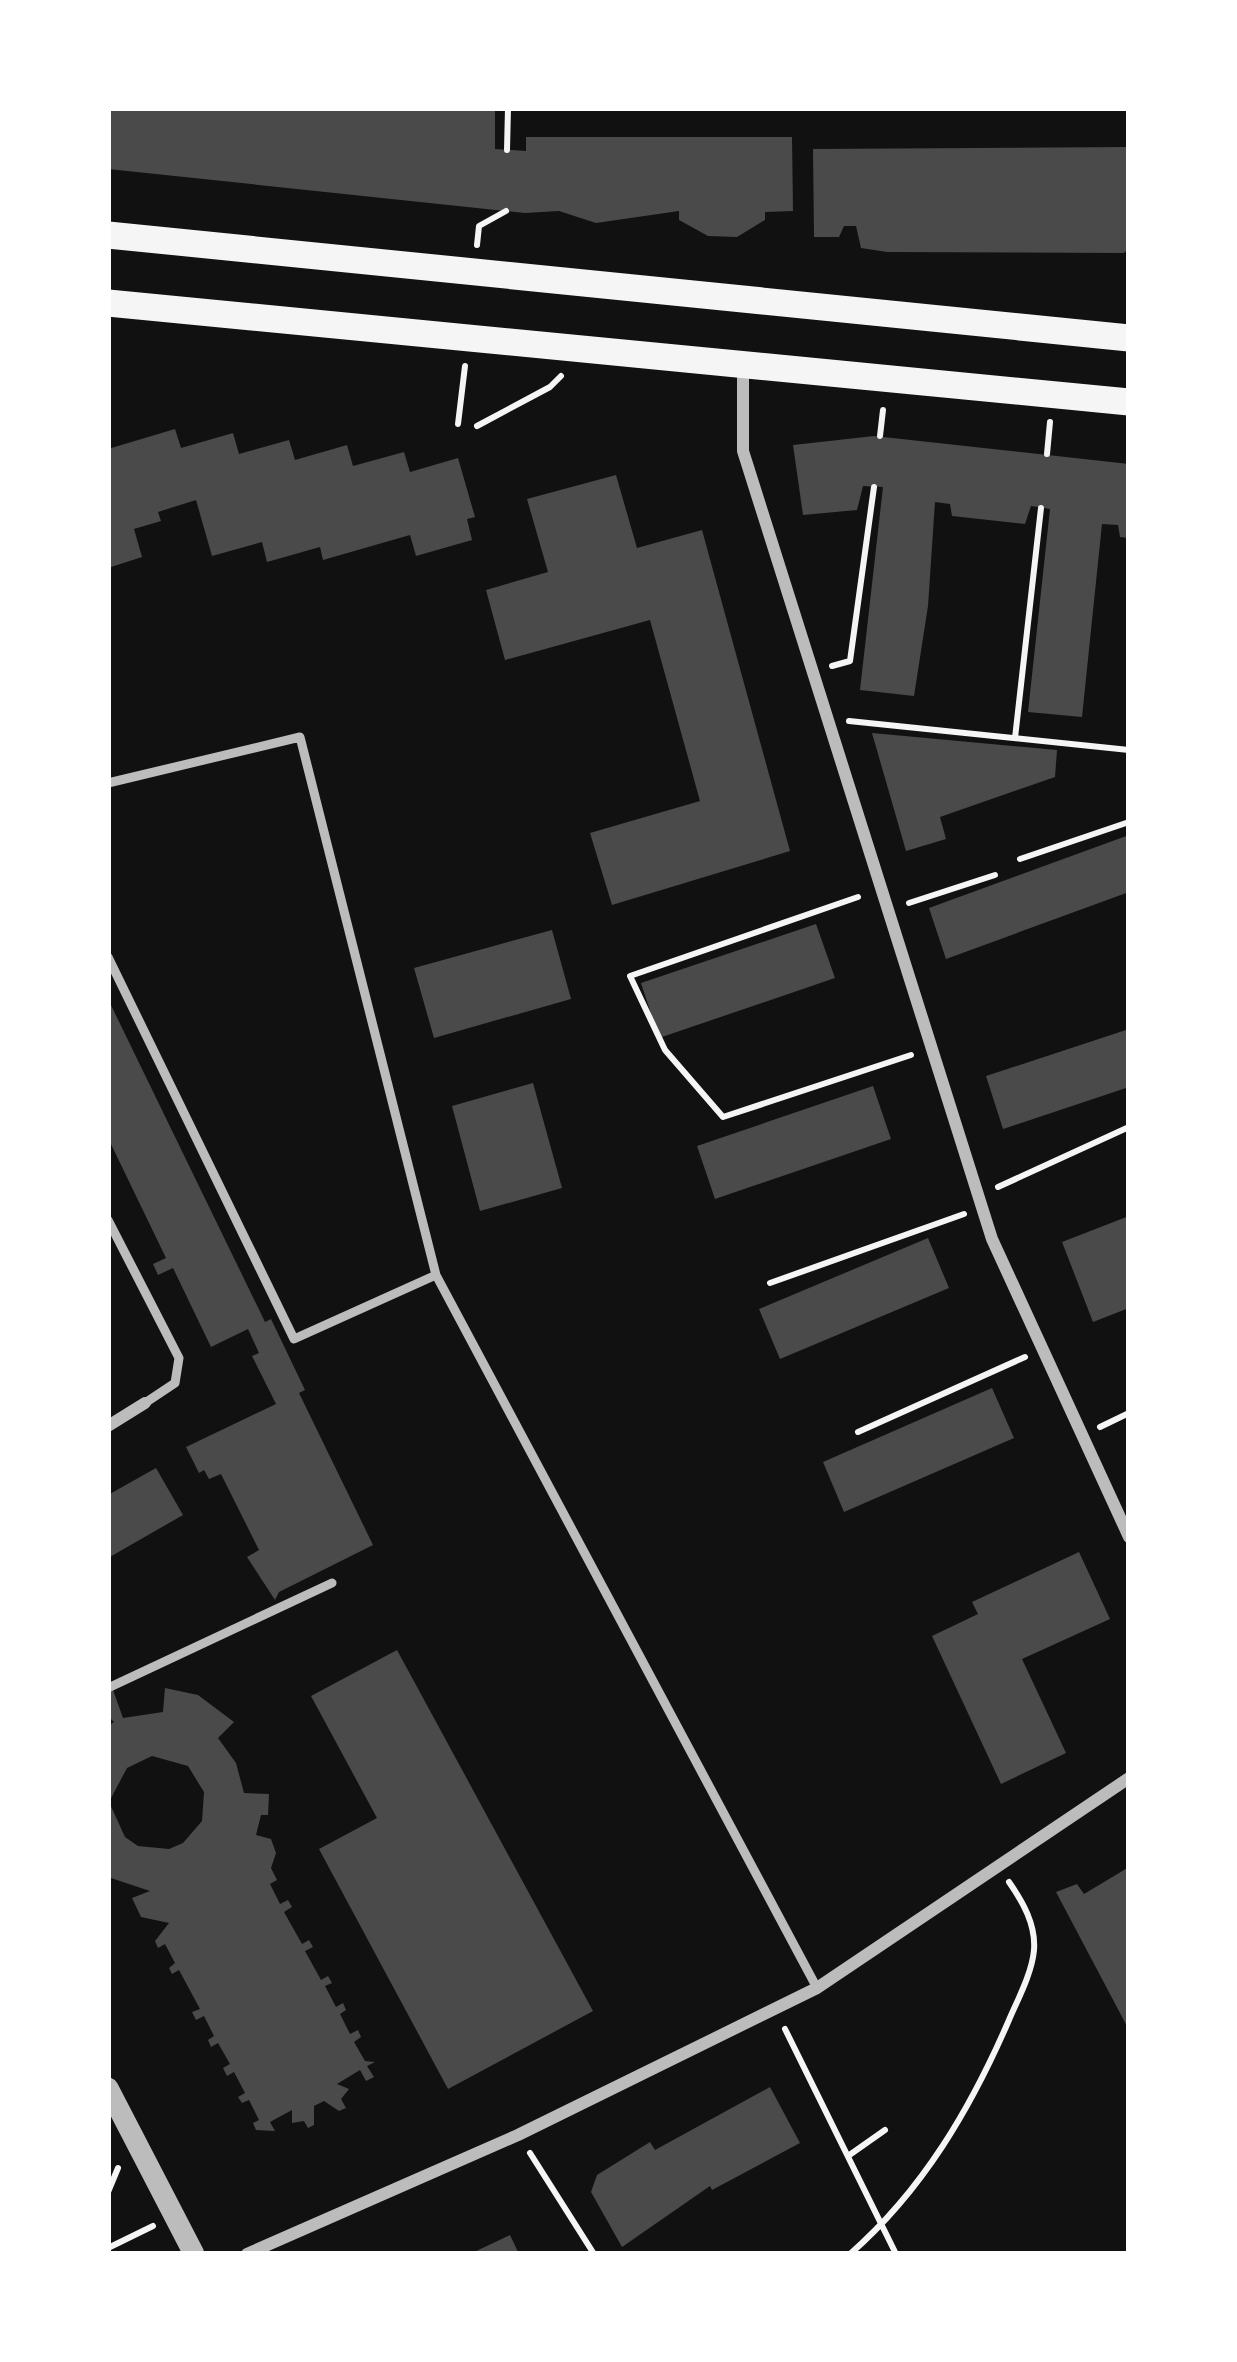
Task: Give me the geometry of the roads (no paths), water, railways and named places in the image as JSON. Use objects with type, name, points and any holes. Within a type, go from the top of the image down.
[{"type":"main road","points":[[108,235],[1129,338]]},
{"type":"main road","points":[[108,303],[1129,402]]},
{"type":"street","points":[[743,362],[743,451],[981,1202],[1129,1537]]},
{"type":"street","points":[[108,1426],[145,1402]]},
{"type":"street","points":[[247,2254],[518,2135],[817,1988],[1129,1778]]},
{"type":"street","points":[[108,2088],[194,2254]]},
{"type":"lane","points":[[108,783],[300,736],[436,1275],[817,1988]]},
{"type":"lane","points":[[108,958],[294,1339],[436,1275]]},
{"type":"lane","points":[[108,1220],[179,1358],[175,1383],[145,1402]]},
{"type":"lane","points":[[108,1688],[332,1583]]}]
